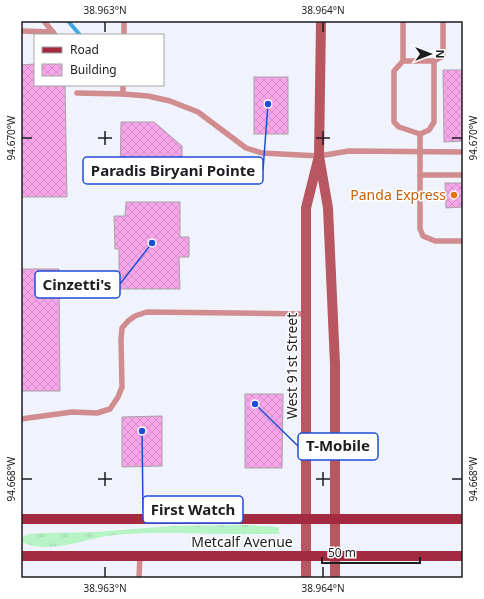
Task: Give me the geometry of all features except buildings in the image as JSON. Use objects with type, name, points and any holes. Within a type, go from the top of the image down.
[{"type":"main road","name":"Metcalf Avenue","points":[[21,518],[306,520],[463,519]]},
{"type":"main road","name":"Metcalf Avenue","points":[[21,556],[463,556]]},
{"type":"street","name":"West 91st Street","points":[[321,21],[319,156],[328,208],[336,364],[335,578]]},
{"type":"street","name":"West 91st Street","points":[[306,578],[306,208],[319,156]]},
{"type":"lane","points":[[44,21],[54,33]]},
{"type":"lane","points":[[124,21],[124,34]]},
{"type":"lane","points":[[403,21],[403,61],[394,71],[394,122],[400,127],[420,134],[428,130],[434,122],[434,61]]},
{"type":"lane","points":[[403,61],[434,61],[443,56],[444,21]]},
{"type":"lane","points":[[21,31],[54,33]]},
{"type":"lane","points":[[82,86],[80,93],[148,96],[170,101],[198,112],[246,148],[262,152],[319,156],[349,152],[463,152]]},
{"type":"lane","points":[[123,86],[123,94]]},
{"type":"lane","points":[[420,134],[420,229],[424,236],[435,241],[460,241]]},
{"type":"lane","points":[[420,175],[463,175]]},
{"type":"lane","points":[[21,419],[72,412],[97,413],[110,409],[118,397],[122,386],[122,328],[135,316],[147,312],[306,314]]},
{"type":"lane","points":[[139,578],[140,556]]},
{"type":"green space","points":[[246,525],[279,527],[279,534],[128,534],[107,536],[49,547],[39,547],[22,542],[22,537],[29,534],[96,532],[172,526]]},
{"type":"waterway","points":[[68,21],[79,34]]},
{"type":"place","name":"Paradis Biryani Pointe","points":[[268,104]]},
{"type":"place","name":"Panda Express","points":[[454,195]]},
{"type":"place","name":"Cinzetti's","points":[[152,243]]},
{"type":"place","name":"T-Mobile","points":[[255,404]]},
{"type":"place","name":"First Watch","points":[[142,431]]}]
